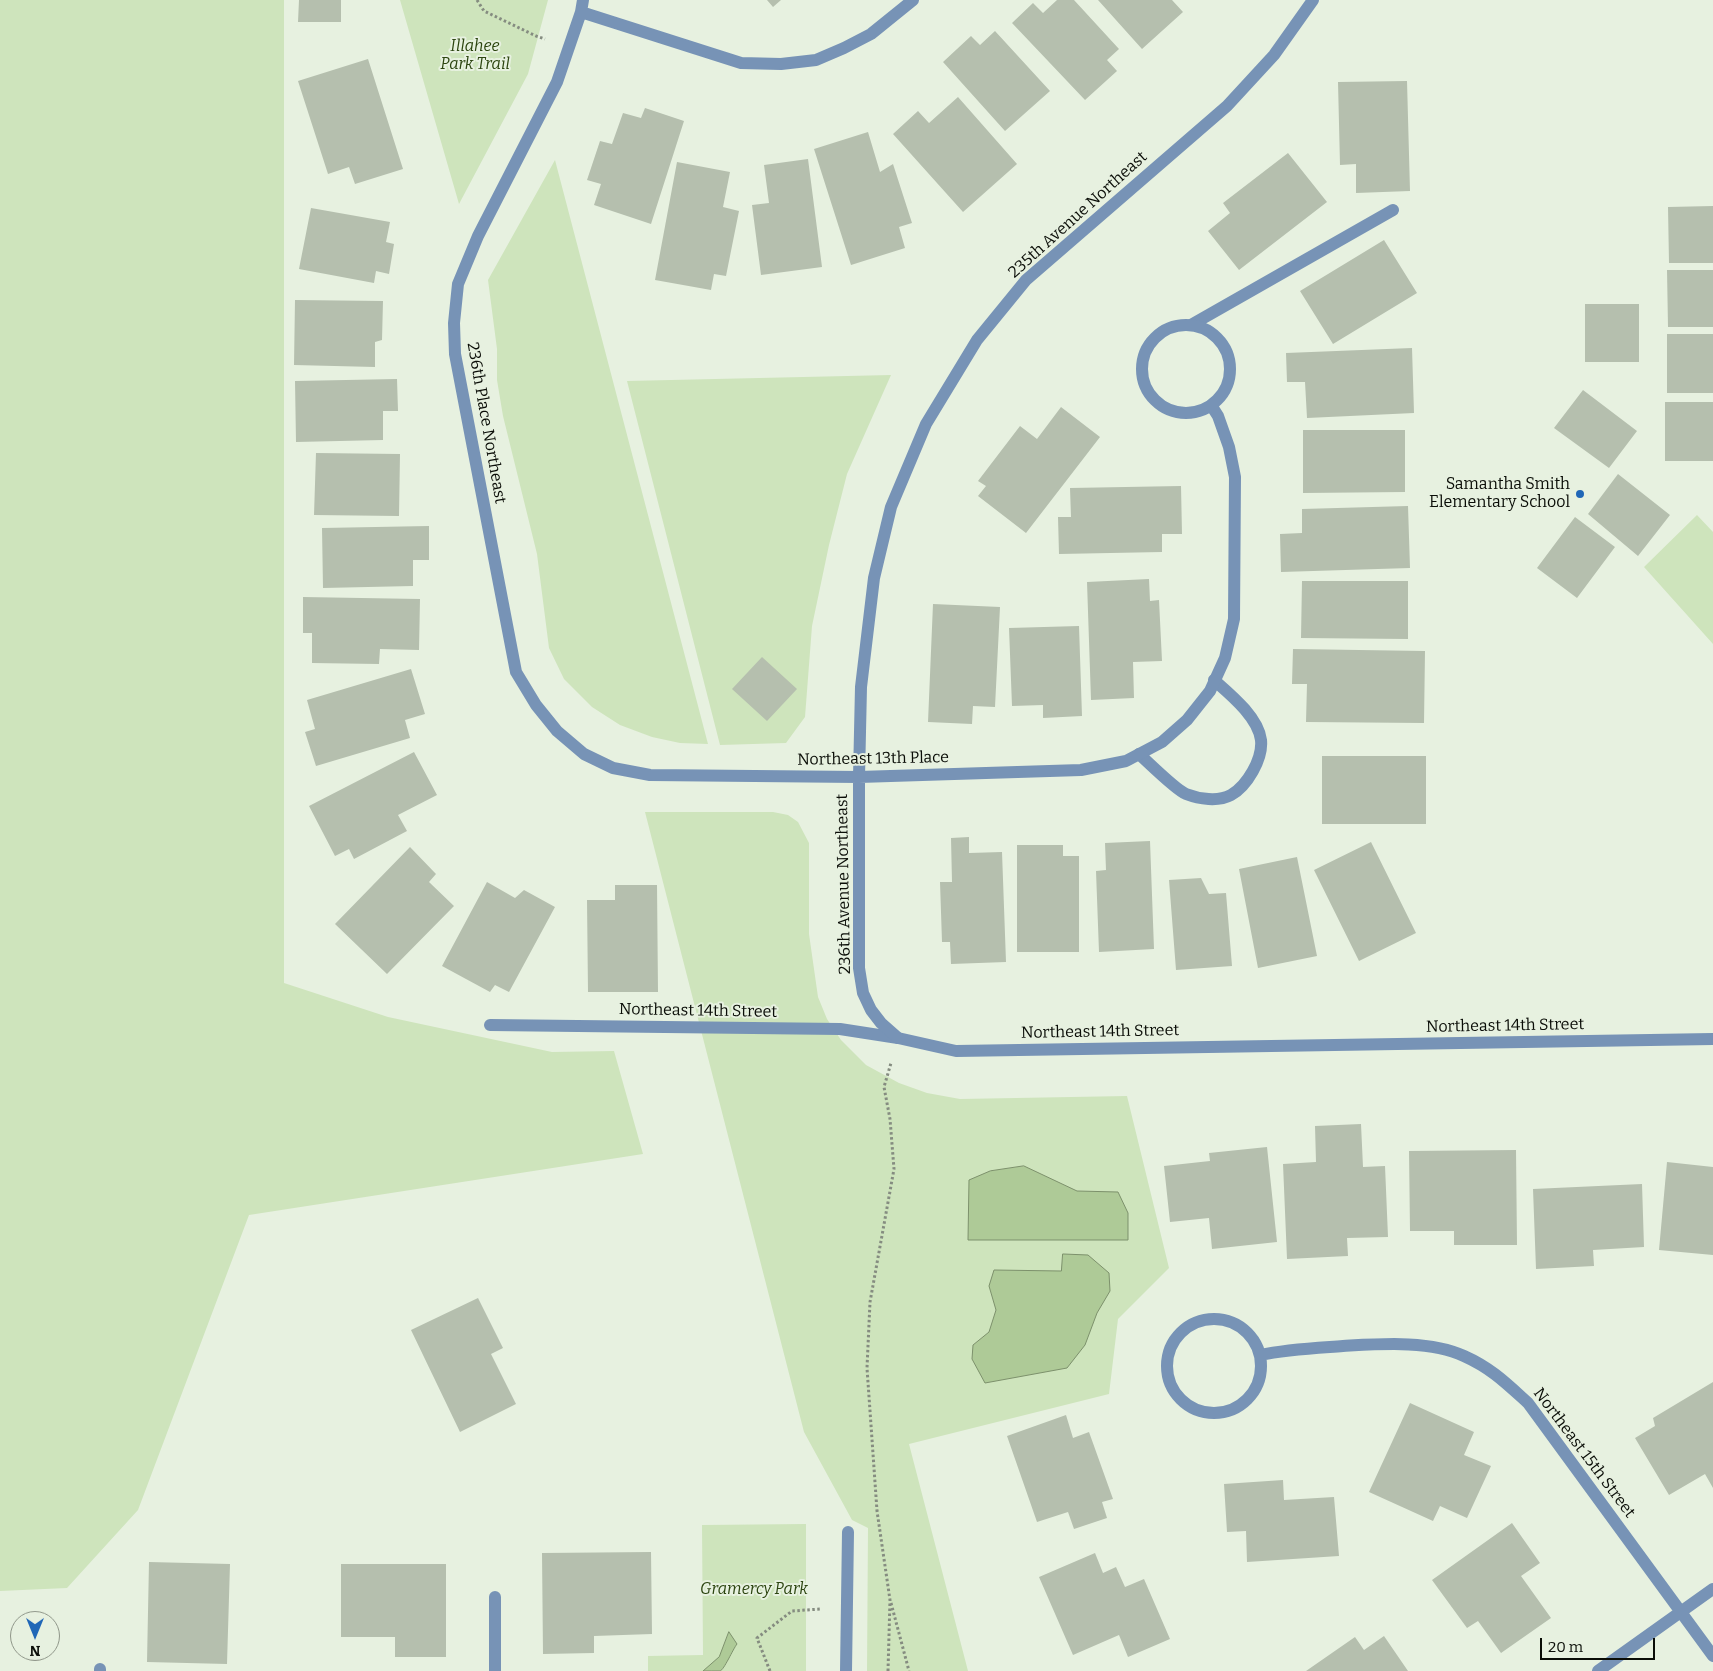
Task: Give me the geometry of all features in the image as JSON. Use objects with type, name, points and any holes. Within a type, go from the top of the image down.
[{"type":"street","points":[[582,6],[741,63],[781,64],[816,60],[844,48],[871,34],[913,0]]},
{"type":"street","name":"235th Avenue Northeast","points":[[859,777],[861,688],[874,578],[891,507],[926,424],[976,340],[1026,280],[1227,106],[1274,55],[1313,0]]},
{"type":"street","name":"236th Place Northeast","points":[[557,731],[536,705],[516,672],[455,354],[454,323],[458,284],[478,236],[557,82],[582,6]]},
{"type":"street","points":[[1191,324],[1206,329],[1219,338],[1227,351],[1230,366],[1229,381],[1222,395],[1211,405],[1196,412],[1181,412],[1166,408],[1154,399],[1145,386],[1142,371],[1144,356],[1151,342],[1162,332],[1176,326],[1191,324],[1393,210]]},
{"type":"street","name":"Northeast 13th Place","points":[[557,731],[584,754],[613,768],[650,775],[859,777],[1081,770],[1126,761],[1162,742],[1187,720],[1210,691],[1225,658],[1234,619],[1235,477],[1229,448],[1218,416],[1211,405]]},
{"type":"street","points":[[1139,754],[1184,793],[1206,800],[1230,796],[1248,780],[1258,761],[1261,740],[1254,722],[1243,708],[1214,680]]},
{"type":"street","name":"236th Avenue Northeast","points":[[859,777],[858,968],[863,993],[872,1010],[881,1023],[898,1038]]},
{"type":"street","name":"Northeast 14th Street","points":[[490,1025],[840,1029],[898,1038],[956,1051],[1713,1039]]},
{"type":"street","points":[[1212,1319],[1228,1321],[1242,1329],[1254,1341],[1260,1355],[1261,1372],[1256,1388],[1246,1401],[1233,1410],[1217,1413],[1200,1412],[1186,1404],[1174,1392],[1168,1377],[1167,1360],[1172,1345],[1177,1338],[1182,1332],[1196,1323],[1212,1319]]},
{"type":"street","name":"Northeast 15th Street","points":[[1260,1355],[1286,1350],[1371,1345],[1425,1345],[1462,1355],[1495,1373],[1528,1402],[1713,1656]]},
{"type":"street","points":[[846,1671],[848,1532]]},
{"type":"street","points":[[1598,1671],[1713,1589]]},
{"type":"street","points":[[495,1597],[495,1671]]},
{"type":"path","points":[[477,0],[484,11],[536,36],[570,45]]},
{"type":"path","points":[[898,1038],[884,1087],[890,1118],[894,1170],[870,1302],[867,1368],[877,1511],[890,1600],[909,1671]]},
{"type":"path","points":[[888,1671],[890,1600]]},
{"type":"path","points":[[770,1671],[757,1638],[792,1611],[812,1609],[847,1610]]},
{"type":"green space","points":[[0,0],[284,0],[284,983],[388,1017],[552,1052],[614,1051],[643,1154],[249,1215],[138,1510],[67,1588],[0,1591]]},
{"type":"green space","name":"Illahee Park Trail","points":[[400,0],[548,0],[528,74],[459,204]]},
{"type":"green space","points":[[555,160],[708,744],[680,743],[652,737],[620,725],[592,707],[564,679],[549,648],[537,554],[503,416],[497,380],[497,349],[488,280]]},
{"type":"green space","points":[[891,375],[847,474],[829,545],[812,626],[805,717],[786,743],[720,745],[627,381]]},
{"type":"green space","points":[[1697,515],[1713,532],[1713,644],[1644,567]]},
{"type":"green space","points":[[645,812],[773,812],[788,815],[798,822],[809,843],[809,934],[818,997],[827,1019],[841,1040],[866,1065],[899,1083],[927,1093],[960,1099],[1127,1096],[1169,1268],[1118,1319],[1109,1394],[909,1444],[968,1671],[867,1671],[868,1528],[852,1520],[804,1432]]},
{"type":"green space","name":"Gramercy Park","points":[[806,1524],[806,1671],[648,1671],[648,1656],[703,1655],[702,1525]]},
{"type":"shaded area","points":[[1024,1166],[1077,1191],[1118,1192],[1128,1213],[1128,1240],[968,1240],[969,1180],[990,1171]]},
{"type":"shaded area","points":[[1063,1254],[1088,1255],[1109,1273],[1110,1291],[1097,1313],[1085,1345],[1067,1368],[985,1383],[972,1359],[973,1345],[989,1332],[996,1310],[989,1286],[994,1270],[1061,1271]]},
{"type":"shaded area","points":[[729,1632],[737,1644],[722,1670],[703,1671],[719,1657]]},
{"type":"building","points":[[299,0],[341,0],[341,22],[298,22]]},
{"type":"building","points":[[767,0],[781,0],[773,7]]},
{"type":"building","points":[[1057,0],[1074,0],[1119,49],[1107,60],[1117,71],[1085,100],[1012,23],[1033,3],[1043,13]]},
{"type":"building","points":[[1098,0],[1172,0],[1183,12],[1142,49]]},
{"type":"building","points":[[995,31],[1050,91],[1005,131],[943,62],[971,36],[980,45]]},
{"type":"building","points":[[368,59],[403,169],[355,184],[349,167],[328,174],[298,81]]},
{"type":"building","points":[[1407,81],[1410,191],[1356,193],[1356,164],[1340,165],[1338,82]]},
{"type":"building","points":[[958,97],[1017,164],[963,212],[893,134],[918,111],[929,123]]},
{"type":"building","points":[[645,108],[684,121],[651,224],[594,205],[601,184],[587,180],[600,141],[612,144],[623,113],[641,118]]},
{"type":"building","points":[[868,132],[880,172],[893,164],[912,223],[899,227],[905,248],[851,265],[814,149]]},
{"type":"building","points":[[1288,153],[1327,202],[1239,270],[1208,231],[1230,213],[1223,203]]},
{"type":"building","points":[[808,159],[822,267],[761,275],[752,205],[769,203],[764,165]]},
{"type":"building","points":[[677,162],[730,172],[723,207],[739,211],[726,276],[714,274],[711,290],[655,280]]},
{"type":"building","points":[[1713,206],[1713,263],[1669,263],[1668,207]]},
{"type":"building","points":[[311,208],[390,222],[386,242],[394,244],[389,274],[376,271],[374,283],[299,269]]},
{"type":"building","points":[[1384,240],[1417,293],[1333,344],[1300,291]]},
{"type":"building","points":[[1667,270],[1713,270],[1713,327],[1668,327]]},
{"type":"building","points":[[295,300],[383,301],[382,340],[375,342],[375,367],[294,365]]},
{"type":"building","points":[[1585,304],[1639,304],[1639,362],[1585,362]]},
{"type":"building","points":[[1667,334],[1713,334],[1713,393],[1667,393]]},
{"type":"building","points":[[1412,348],[1414,413],[1307,418],[1305,382],[1287,382],[1286,353]]},
{"type":"building","points":[[397,379],[398,411],[383,411],[383,440],[296,442],[295,381]]},
{"type":"building","points":[[1583,390],[1637,431],[1609,468],[1554,428]]},
{"type":"building","points":[[1665,402],[1713,402],[1713,461],[1665,461]]},
{"type":"building","points":[[1061,407],[1100,437],[1026,533],[978,496],[986,486],[978,481],[1020,426],[1037,439]]},
{"type":"building","points":[[1303,430],[1405,430],[1405,492],[1303,493]]},
{"type":"building","points":[[316,453],[400,454],[399,516],[314,515]]},
{"type":"building","points":[[1618,474],[1670,515],[1638,556],[1588,514]]},
{"type":"building","points":[[1181,486],[1182,534],[1162,534],[1162,552],[1059,554],[1058,517],[1071,517],[1070,488]]},
{"type":"building","points":[[1408,506],[1410,568],[1281,572],[1280,534],[1302,533],[1302,509]]},
{"type":"building","points":[[1575,517],[1615,547],[1577,598],[1537,568]]},
{"type":"building","points":[[429,526],[429,560],[413,560],[413,586],[323,588],[322,528]]},
{"type":"building","points":[[1149,579],[1150,601],[1159,600],[1162,661],[1133,662],[1134,698],[1091,700],[1087,582]]},
{"type":"building","points":[[1302,581],[1408,581],[1408,639],[1301,638]]},
{"type":"building","points":[[303,597],[420,599],[419,650],[380,649],[379,664],[312,663],[312,633],[303,633]]},
{"type":"building","points":[[933,604],[1000,607],[995,707],[973,706],[972,724],[928,722]]},
{"type":"building","points":[[1079,626],[1082,716],[1043,718],[1043,705],[1012,706],[1009,628]]},
{"type":"building","points":[[1293,649],[1425,651],[1424,723],[1306,722],[1307,684],[1292,684]]},
{"type":"building","points":[[762,657],[797,689],[767,721],[732,689]]},
{"type":"building","points":[[411,669],[425,714],[405,720],[410,738],[316,766],[305,732],[315,729],[307,700]]},
{"type":"building","points":[[414,752],[437,795],[398,815],[407,831],[354,859],[349,849],[335,856],[309,806]]},
{"type":"building","points":[[1322,756],[1426,756],[1426,824],[1322,824]]},
{"type":"building","points":[[969,837],[969,853],[1002,852],[1006,962],[951,964],[950,942],[942,942],[940,882],[952,882],[951,838]]},
{"type":"building","points":[[1150,841],[1154,949],[1099,952],[1096,871],[1106,870],[1105,843]]},
{"type":"building","points":[[1371,842],[1416,933],[1359,961],[1314,870]]},
{"type":"building","points":[[1017,845],[1063,845],[1063,856],[1079,856],[1079,952],[1017,952]]},
{"type":"building","points":[[410,847],[436,874],[429,882],[454,906],[387,974],[335,924]]},
{"type":"building","points":[[1297,857],[1317,956],[1258,968],[1239,869]]},
{"type":"building","points":[[1201,878],[1209,894],[1226,893],[1232,966],[1176,970],[1169,880]]},
{"type":"building","points":[[487,882],[515,898],[524,890],[555,907],[509,992],[495,985],[490,992],[442,966]]},
{"type":"building","points":[[615,885],[657,885],[658,992],[588,992],[587,900],[615,900]]},
{"type":"building","points":[[1361,1124],[1363,1167],[1385,1166],[1388,1237],[1347,1238],[1348,1256],[1287,1259],[1283,1164],[1316,1162],[1315,1126]]},
{"type":"building","points":[[1267,1147],[1277,1242],[1212,1249],[1209,1218],[1170,1222],[1164,1166],[1210,1161],[1209,1153]]},
{"type":"building","points":[[1516,1150],[1517,1245],[1454,1245],[1454,1231],[1410,1231],[1409,1151]]},
{"type":"building","points":[[1667,1162],[1713,1167],[1713,1255],[1659,1250]]},
{"type":"building","points":[[1642,1184],[1644,1247],[1593,1250],[1594,1266],[1536,1269],[1533,1189]]},
{"type":"building","points":[[478,1298],[503,1348],[491,1354],[516,1404],[460,1432],[411,1330]]},
{"type":"building","points":[[1713,1382],[1713,1488],[1705,1474],[1669,1495],[1635,1438],[1655,1426],[1653,1418]]},
{"type":"building","points":[[1410,1403],[1474,1432],[1464,1455],[1491,1466],[1467,1518],[1440,1506],[1433,1521],[1369,1492]]},
{"type":"building","points":[[1066,1415],[1073,1438],[1089,1432],[1113,1499],[1102,1502],[1107,1518],[1074,1529],[1068,1512],[1037,1522],[1007,1436]]},
{"type":"building","points":[[1283,1480],[1284,1500],[1334,1497],[1339,1556],[1247,1562],[1246,1531],[1227,1532],[1224,1484]]},
{"type":"building","points":[[1512,1523],[1540,1563],[1521,1576],[1551,1618],[1501,1653],[1478,1621],[1467,1628],[1432,1580]]},
{"type":"building","points":[[651,1552],[652,1634],[594,1636],[594,1653],[543,1654],[542,1553]]},
{"type":"building","points":[[1095,1553],[1103,1573],[1116,1567],[1125,1587],[1144,1579],[1170,1639],[1128,1657],[1119,1635],[1073,1655],[1039,1577]]},
{"type":"building","points":[[149,1562],[230,1564],[227,1664],[147,1662]]},
{"type":"building","points":[[341,1564],[446,1564],[446,1657],[395,1657],[395,1637],[341,1637]]},
{"type":"building","points":[[1384,1636],[1408,1671],[1306,1671],[1355,1637],[1364,1650]]},
{"type":"place","name":"Samantha Smith Elementary School","points":[[1580,494]]}]
